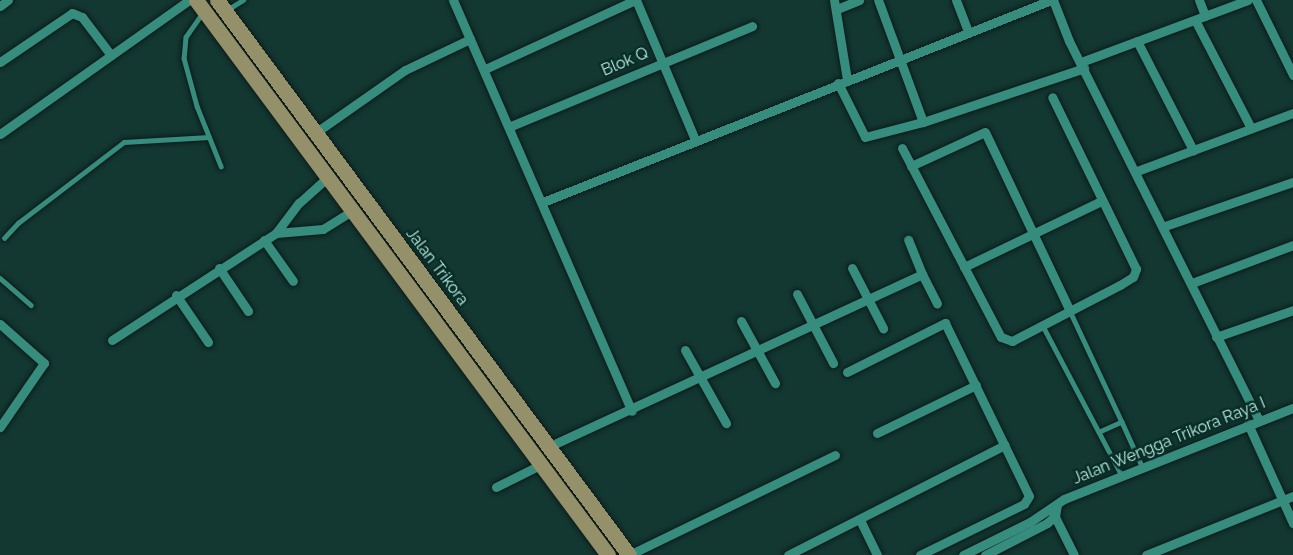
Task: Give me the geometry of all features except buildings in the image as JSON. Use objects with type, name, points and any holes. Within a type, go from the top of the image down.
[{"type":"main road","name":"Jalan Trikora","points":[[200,5],[608,555]]},
{"type":"main road","name":"Jalan Trikora","points":[[221,6],[629,555]]},
{"type":"main road","points":[[366,229],[374,226],[378,217]]},
{"type":"main road","points":[[389,259],[391,251],[400,246]]},
{"type":"street","points":[[0,6],[8,0]]},
{"type":"street","points":[[0,134],[189,0]]},
{"type":"street","points":[[453,0],[511,126],[632,411]]},
{"type":"street","points":[[485,69],[636,0],[695,140]]},
{"type":"street","points":[[860,0],[836,4],[843,81],[865,136],[923,122],[1083,65],[1137,41],[1248,0]]},
{"type":"street","points":[[878,0],[923,122]]},
{"type":"street","points":[[957,0],[968,31]]},
{"type":"street","points":[[543,202],[968,31],[1052,0],[1259,421]]},
{"type":"street","points":[[1199,0],[1205,16]]},
{"type":"street","points":[[1256,0],[1293,75]]},
{"type":"street","points":[[0,62],[72,13],[82,17],[111,55]]},
{"type":"street","points":[[1195,20],[1251,128]]},
{"type":"street","name":"Blok Q","points":[[511,126],[752,26]]},
{"type":"street","points":[[315,133],[405,70],[470,39]]},
{"type":"street","points":[[1137,41],[1193,150]]},
{"type":"street","points":[[902,148],[964,267],[1006,341],[1043,326],[1133,277],[1136,269],[1052,97]]},
{"type":"street","points":[[1137,171],[1293,113]]},
{"type":"street","points":[[911,166],[985,132],[1070,311]]},
{"type":"street","points":[[112,340],[176,295],[276,233],[299,203],[327,178]]},
{"type":"street","points":[[1165,226],[1293,182]]},
{"type":"street","points":[[964,267],[1101,201]]},
{"type":"street","points":[[276,233],[323,229],[352,211]]},
{"type":"street","points":[[264,240],[293,281]]},
{"type":"street","points":[[908,240],[937,303]]},
{"type":"street","points":[[1192,283],[1293,245]]},
{"type":"street","points":[[219,267],[248,311]]},
{"type":"street","points":[[852,268],[883,328]]},
{"type":"street","points":[[548,447],[632,411],[867,296],[922,274]]},
{"type":"street","points":[[797,294],[833,363]]},
{"type":"street","points":[[176,295],[208,342]]},
{"type":"street","points":[[1216,337],[1293,310]]},
{"type":"street","points":[[741,321],[775,383]]},
{"type":"street","points":[[847,372],[942,323],[976,385],[1029,500],[920,555]]},
{"type":"street","points":[[0,324],[44,363],[0,427]]},
{"type":"street","points":[[685,351],[726,423]]},
{"type":"street","points":[[877,433],[976,385]]},
{"type":"street","points":[[0,407],[8,414]]},
{"type":"street","name":"Jalan Wengga Trikora Raya I","points":[[963,555],[1142,466],[1293,408]]},
{"type":"street","points":[[1248,424],[1293,523]]},
{"type":"street","points":[[788,555],[1005,445]]},
{"type":"street","points":[[629,555],[835,455]]},
{"type":"street","points":[[496,487],[542,464]]},
{"type":"street","points":[[1146,555],[1293,496]]},
{"type":"street","points":[[1054,510],[1074,555]]},
{"type":"street","name":"Jalan Wengga Trikora Raya I","points":[[985,555],[1054,510]]},
{"type":"street","points":[[860,520],[877,555]]},
{"type":"lane","points":[[221,6],[243,0]]},
{"type":"lane","points":[[200,5],[186,37],[184,58],[220,166]]},
{"type":"lane","points":[[4,238],[27,216],[124,142],[209,137]]},
{"type":"lane","points":[[0,278],[31,305]]},
{"type":"lane","points":[[1070,311],[1142,466]]},
{"type":"lane","points":[[1043,326],[1122,476]]},
{"type":"lane","points":[[1100,432],[1122,422]]}]
